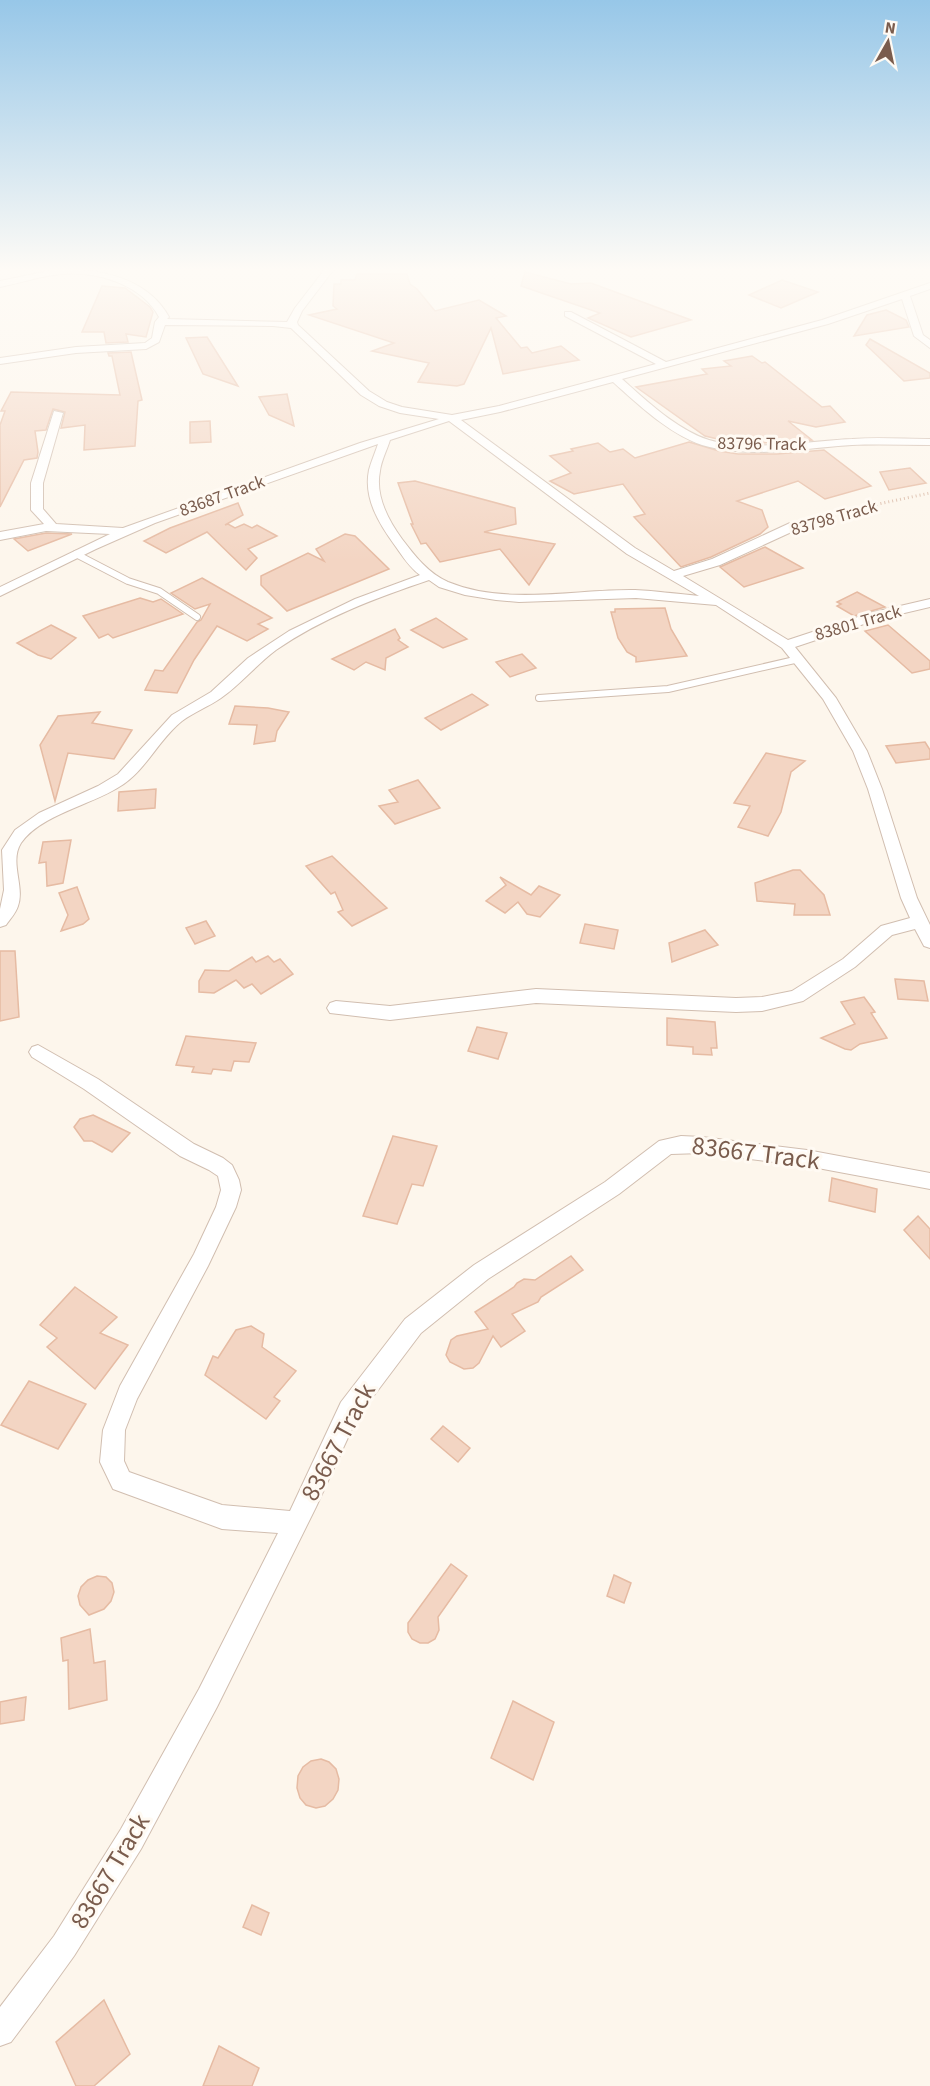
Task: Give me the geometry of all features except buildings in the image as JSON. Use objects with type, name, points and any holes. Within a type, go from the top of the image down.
[{"type":"street","points":[[337,366],[373,400],[400,410],[452,418],[500,409],[660,366]]},
{"type":"street","name":"83796 Track","points":[[615,378],[678,427],[712,444],[785,446],[870,441],[930,442]]},
{"type":"street","points":[[52,526],[37,510],[36,483],[58,413]]},
{"type":"street","points":[[452,418],[632,551],[787,645],[829,698],[860,751],[919,922],[930,942]]},
{"type":"street","name":"83687 Track","points":[[2,594],[76,554],[124,532],[386,438],[452,418]]},
{"type":"street","points":[[386,438],[374,471],[376,501],[393,535],[412,560],[429,576],[457,589],[496,596],[636,594],[719,602]]},
{"type":"street","points":[[0,536],[22,529],[52,526],[124,532]]},
{"type":"street","name":"83798 Track","points":[[672,576],[716,562],[794,526]]},
{"type":"street","points":[[0,921],[10,906],[12,893],[8,858],[12,844],[20,833],[128,774],[162,732],[177,719],[215,696],[252,662],[280,642],[306,626],[362,599],[429,576]]},
{"type":"street","name":"83801 Track","points":[[787,645],[875,615],[930,603]]},
{"type":"street","points":[[336,1008],[371,1012],[400,1012],[536,996],[736,1005],[762,1004],[797,996],[849,963],[887,930],[919,922]]},
{"type":"street","points":[[38,1052],[91,1084],[187,1150],[216,1164],[225,1171],[231,1190],[226,1207],[201,1260],[128,1394],[114,1430],[112,1462],[121,1480],[222,1517],[296,1523]]},
{"type":"street","name":"83667 Track","points":[[0,2031],[64,1946],[132,1839],[208,1698],[296,1523],[349,1410],[413,1326],[481,1272],[612,1188],[666,1147],[681,1144],[702,1145],[807,1158],[930,1181]]},
{"type":"lane","points":[[76,554],[128,581],[159,591],[196,617]]},
{"type":"lane","points":[[539,698],[668,689],[799,659]]},
{"type":"path","name":"83798 Track","points":[[794,526],[855,509],[910,500],[930,492]]}]
